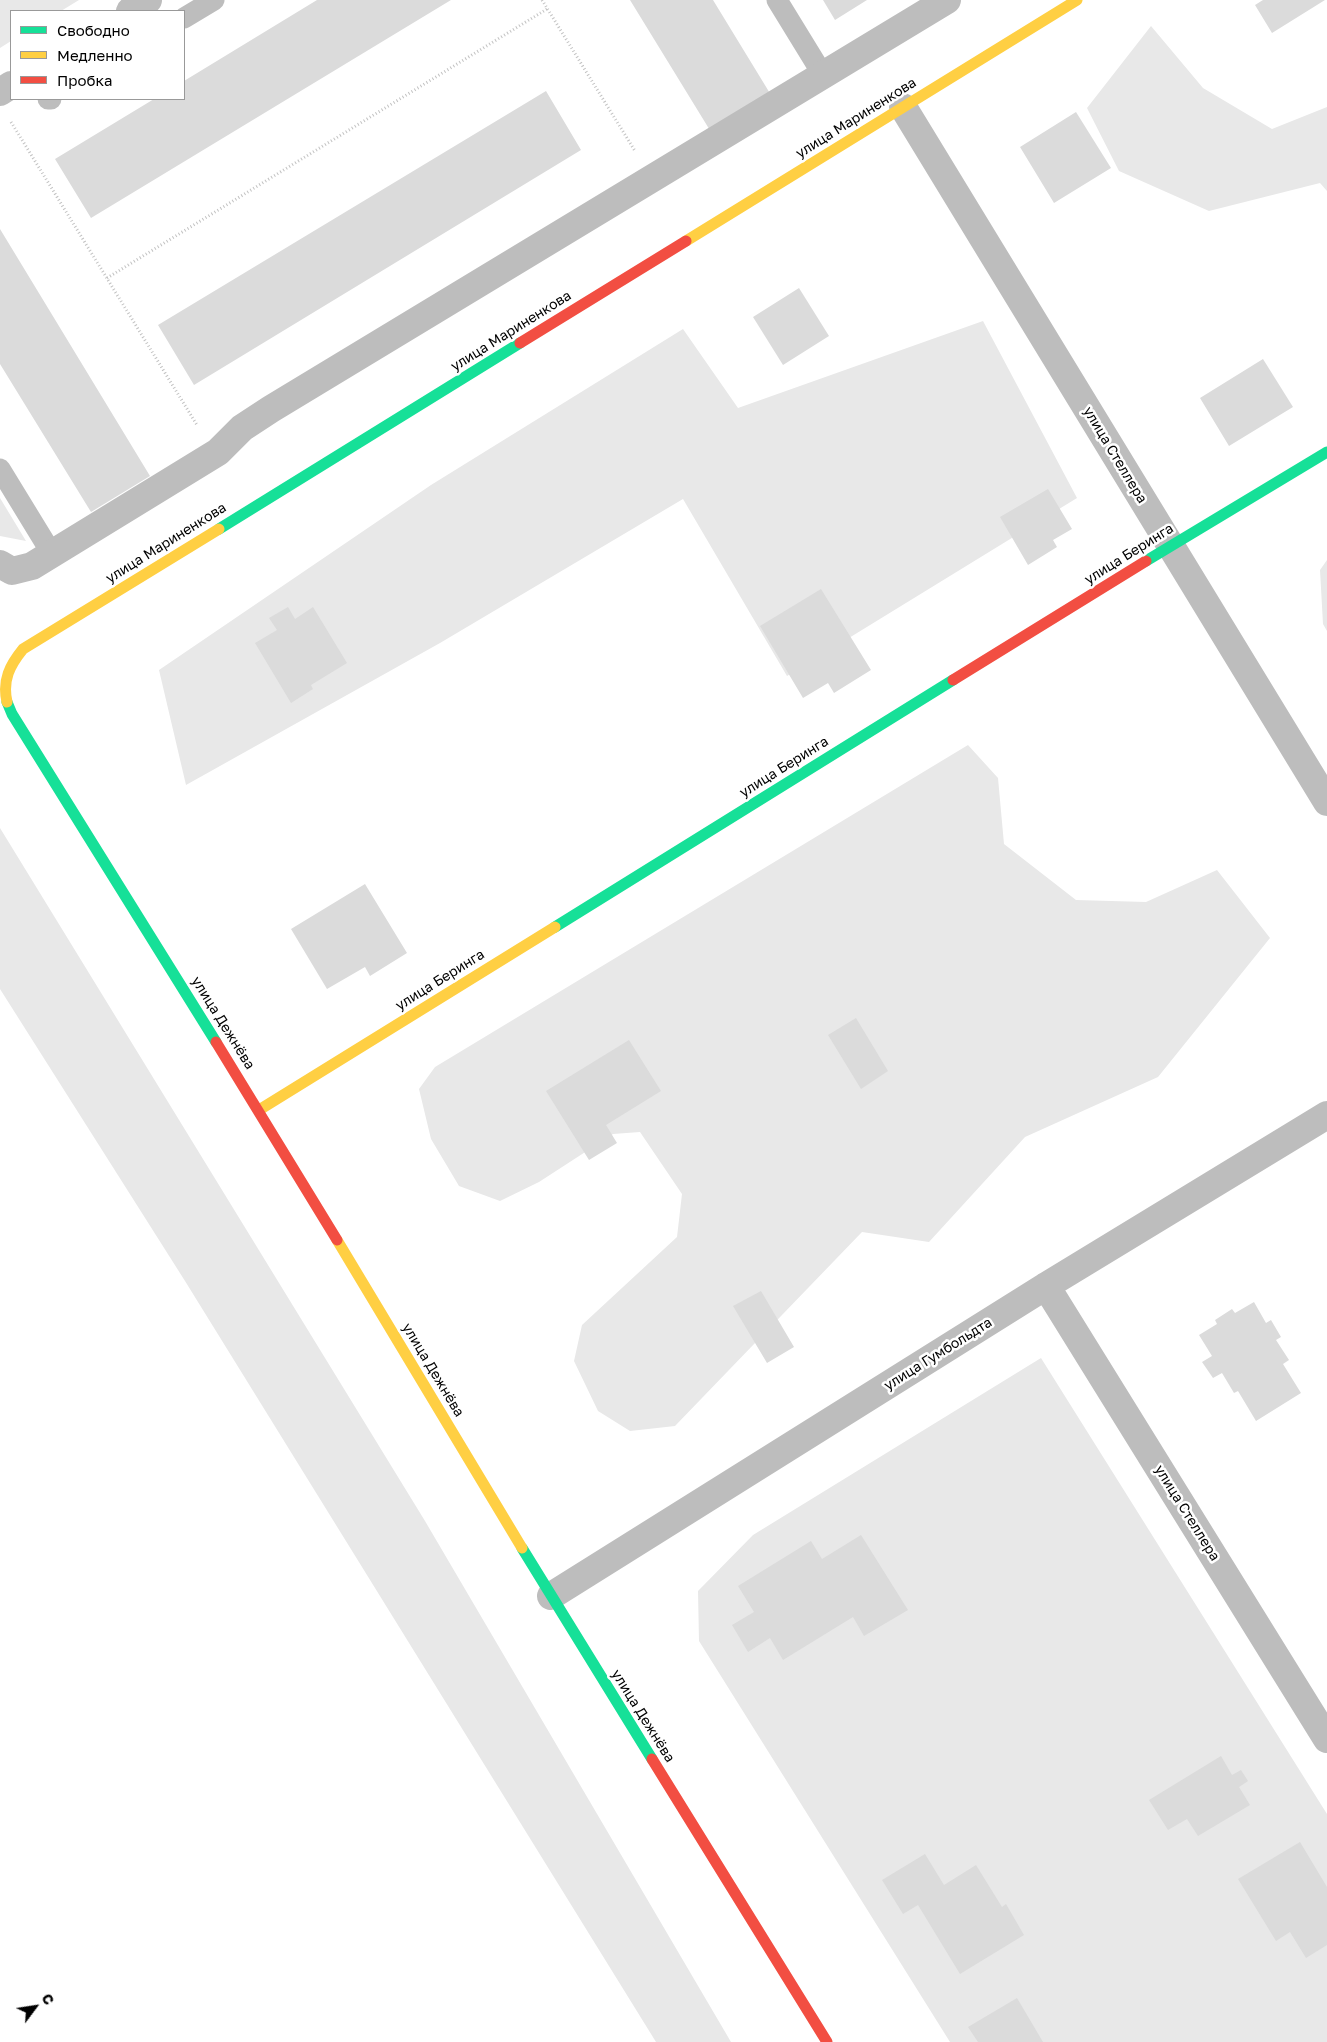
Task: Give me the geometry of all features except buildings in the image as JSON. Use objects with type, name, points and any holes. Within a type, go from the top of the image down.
[{"type":"street","points":[[132,10],[148,0]]},
{"type":"street","name":"улица Мариненкова","points":[[12,714],[5,700],[4,684],[11,662],[23,649],[1077,0]]},
{"type":"street","points":[[0,564],[12,571],[32,566],[52,554],[215,454],[242,428],[271,408],[823,75],[933,3]]},
{"type":"street","name":"улица Стеллера","points":[[903,107],[1327,802]]},
{"type":"street","name":"улица Беринга","points":[[259,1110],[1170,546],[1327,452]]},
{"type":"street","name":"улица Дежнёва","points":[[12,714],[259,1110],[551,1596],[827,2042]]},
{"type":"street","name":"улица Гумбольдта","points":[[551,1596],[1046,1286],[1327,1115]]},
{"type":"street","name":"улица Стеллера","points":[[1046,1286],[1327,1740]]},
{"type":"lane","points":[[185,17],[214,0]]},
{"type":"lane","points":[[777,0],[823,75]]},
{"type":"lane","points":[[0,469],[52,554]]},
{"type":"path","points":[[542,0],[652,178]]},
{"type":"path","points":[[107,278],[547,9]]},
{"type":"path","points":[[10,121],[215,454]]},
{"type":"shaded area","points":[[0,0],[79,0],[63,10],[10,10],[10,42],[0,48]]},
{"type":"shaded area","points":[[1151,26],[1203,88],[1272,129],[1327,107],[1327,191],[1320,183],[1209,211],[1119,171],[1087,108]]},
{"type":"shaded area","points":[[983,321],[1077,498],[787,676],[683,499],[440,643],[186,785],[159,670],[431,485],[683,329],[738,408]]},
{"type":"shaded area","points":[[0,498],[26,541],[0,536]]},
{"type":"shaded area","points":[[1327,560],[1327,631],[1323,624],[1320,570]]},
{"type":"shaded area","points":[[968,745],[998,778],[1004,844],[1076,900],[1146,902],[1217,870],[1270,938],[1158,1077],[1025,1137],[929,1242],[862,1232],[675,1426],[630,1431],[598,1411],[574,1361],[582,1325],[677,1237],[682,1194],[640,1132],[613,1134],[539,1182],[500,1201],[459,1186],[431,1139],[419,1089],[435,1067]]},
{"type":"shaded area","points":[[0,828],[425,1521],[731,2042],[656,2042],[185,1281],[0,989]]},
{"type":"shaded area","points":[[1041,1358],[1327,1814],[1327,2042],[950,2042],[699,1641],[698,1591],[753,1535]]},
{"type":"traffic: fast","points":[[219,529],[520,343]]},
{"type":"traffic: fast","points":[[1146,561],[1327,452]]},
{"type":"traffic: fast","points":[[555,927],[953,680]]},
{"type":"traffic: fast","points":[[7,702],[12,714],[216,1042]]},
{"type":"traffic: fast","points":[[522,1548],[652,1759]]},
{"type":"traffic: slow","points":[[686,241],[1077,0]]},
{"type":"traffic: slow","points":[[7,702],[6,680],[8,673],[23,649],[219,529]]},
{"type":"traffic: slow","points":[[259,1110],[555,927]]},
{"type":"traffic: slow","points":[[337,1240],[522,1548]]},
{"type":"traffic: jam","points":[[520,343],[686,241]]},
{"type":"traffic: jam","points":[[953,680],[1146,561]]},
{"type":"traffic: jam","points":[[216,1042],[337,1240]]},
{"type":"traffic: jam","points":[[652,1759],[827,2042]]}]
